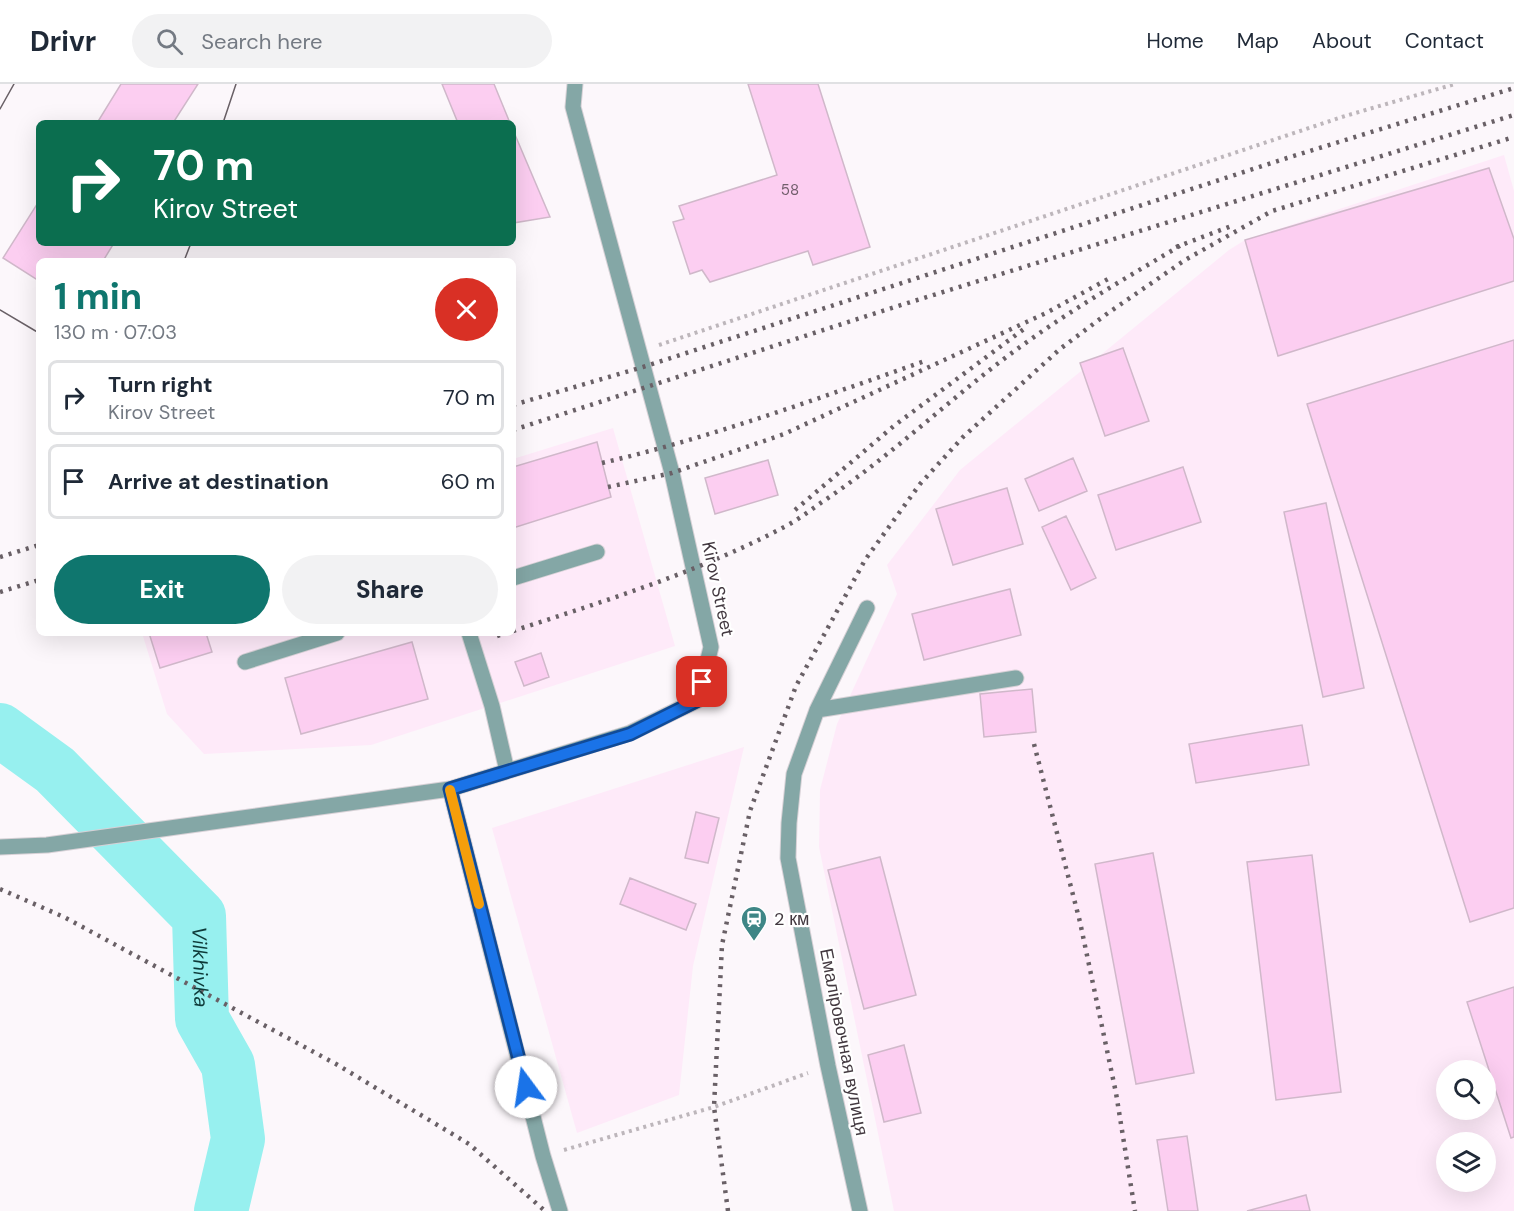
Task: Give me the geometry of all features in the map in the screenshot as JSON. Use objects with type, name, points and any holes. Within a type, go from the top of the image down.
[{"type":"street","name":"Kirov Street","points":[[0,847],[47,845],[450,789],[630,734],[698,700],[711,647],[672,473],[573,107],[575,84]]},
{"type":"street","points":[[516,577],[597,552]]},
{"type":"street","name":"Емаліровочная вулиця","points":[[860,1211],[828,1066],[788,858],[794,774],[817,710],[867,608]]},
{"type":"street","points":[[245,662],[327,636]]},
{"type":"street","points":[[470,636],[492,706],[507,771]]},
{"type":"street","points":[[817,710],[1016,678]]},
{"type":"street","points":[[450,789],[543,1156],[560,1211]]},
{"type":"path","points":[[638,351],[1345,116],[1455,84]]},
{"type":"path","points":[[543,1156],[714,1107],[828,1066]]},
{"type":"shaded area","points":[[1504,155],[1514,191],[1514,1211],[894,1211],[819,847],[820,790],[837,724],[897,594],[887,565],[960,470],[1229,250],[1245,240]]},
{"type":"shaded area","points":[[613,428],[675,646],[371,745],[204,754],[167,714],[143,636],[516,636],[516,458]]},
{"type":"shaded area","points":[[744,747],[693,966],[679,1095],[577,1133],[492,828]]},
{"type":"building","points":[[121,84],[198,84],[175,120],[99,120]]},
{"type":"building","points":[[442,84],[494,84],[509,120],[457,120]]},
{"type":"building","points":[[748,84],[818,84],[870,247],[813,265],[808,251],[710,282],[702,270],[690,274],[673,222],[684,219],[679,206],[777,175]]},
{"type":"building","points":[[516,137],[550,217],[516,223]]},
{"type":"building","points":[[1489,168],[1514,239],[1514,281],[1278,356],[1245,240]]},
{"type":"building","points":[[36,206],[36,246],[112,246],[105,258],[36,258],[36,279],[3,258]]},
{"type":"building","points":[[1514,340],[1514,908],[1470,922],[1307,404]]},
{"type":"building","points":[[1123,348],[1149,421],[1105,436],[1080,363]]},
{"type":"building","points":[[597,442],[611,497],[516,527],[516,466]]},
{"type":"building","points":[[1073,458],[1087,491],[1039,511],[1025,479]]},
{"type":"building","points":[[768,460],[778,495],[715,514],[705,478]]},
{"type":"building","points":[[1183,467],[1201,522],[1116,550],[1098,495]]},
{"type":"building","points":[[1007,488],[1023,544],[953,565],[936,509]]},
{"type":"building","points":[[1326,503],[1364,688],[1323,697],[1284,512]]},
{"type":"building","points":[[1066,516],[1096,578],[1071,590],[1042,527]]},
{"type":"building","points":[[1010,589],[1021,635],[924,660],[912,614]]},
{"type":"building","points":[[150,636],[207,636],[212,652],[160,668]]},
{"type":"building","points":[[412,642],[428,699],[301,734],[285,678]]},
{"type":"building","points":[[541,653],[549,677],[524,686],[515,662]]},
{"type":"building","points":[[1032,689],[1036,732],[984,737],[980,694]]},
{"type":"building","points":[[1302,725],[1309,765],[1196,783],[1189,744]]},
{"type":"building","points":[[696,812],[719,818],[708,863],[685,858]]},
{"type":"building","points":[[1153,853],[1194,1073],[1136,1084],[1095,864]]},
{"type":"building","points":[[1312,855],[1341,1092],[1276,1100],[1247,862]]},
{"type":"building","points":[[880,857],[916,995],[864,1009],[828,870]]},
{"type":"building","points":[[630,878],[696,904],[686,930],[620,904]]},
{"type":"building","points":[[1514,987],[1514,1137],[1511,1138],[1496,1092],[1496,1060],[1486,1060],[1467,1002]]},
{"type":"building","points":[[904,1045],[921,1113],[884,1122],[868,1055]]},
{"type":"building","points":[[1187,1136],[1198,1211],[1168,1211],[1157,1140]]},
{"type":"building","points":[[1306,1195],[1310,1211],[1247,1211]]},
{"type":"waterway","name":"Vilkhivka","points":[[0,730],[55,770],[199,916],[202,1019],[228,1065],[238,1139],[221,1211]]},
{"type":"tram line","points":[[0,109],[14,84]]},
{"type":"tram line","points":[[224,120],[236,84]]},
{"type":"tram line","points":[[185,258],[190,246]]},
{"type":"tram line","points":[[0,310],[36,331]]},
{"type":"railway","points":[[516,404],[643,367],[1287,158],[1514,88]]},
{"type":"railway","points":[[516,429],[898,306],[1514,115]]},
{"type":"railway","points":[[728,1211],[714,1107],[722,945],[750,811],[796,686],[865,560],[920,484],[963,437],[1060,349],[1185,260],[1272,211],[1514,137]]},
{"type":"railway","points":[[1176,247],[1234,225]]},
{"type":"railway","points":[[516,630],[687,571],[788,525],[867,470],[1018,348],[1183,244]]},
{"type":"railway","points":[[608,487],[672,473],[784,434],[1046,313],[1108,279]]},
{"type":"railway","points":[[795,510],[895,425],[1028,326]]},
{"type":"railway","points":[[602,463],[725,429],[925,361]]},
{"type":"railway","points":[[0,557],[36,546]]},
{"type":"railway","points":[[0,592],[36,581]]},
{"type":"railway","points":[[1034,744],[1080,922],[1116,1093],[1135,1211]]},
{"type":"railway","points":[[0,889],[64,917],[336,1064],[469,1144],[545,1211]]},
{"type":"slow traffic","points":[[450,790],[479,904]]},
{"type":"place","name":"2 км","points":[[754,942]]},
{"type":"route","points":[[526,1087],[450,789],[630,734],[698,700],[702,682]]}]
